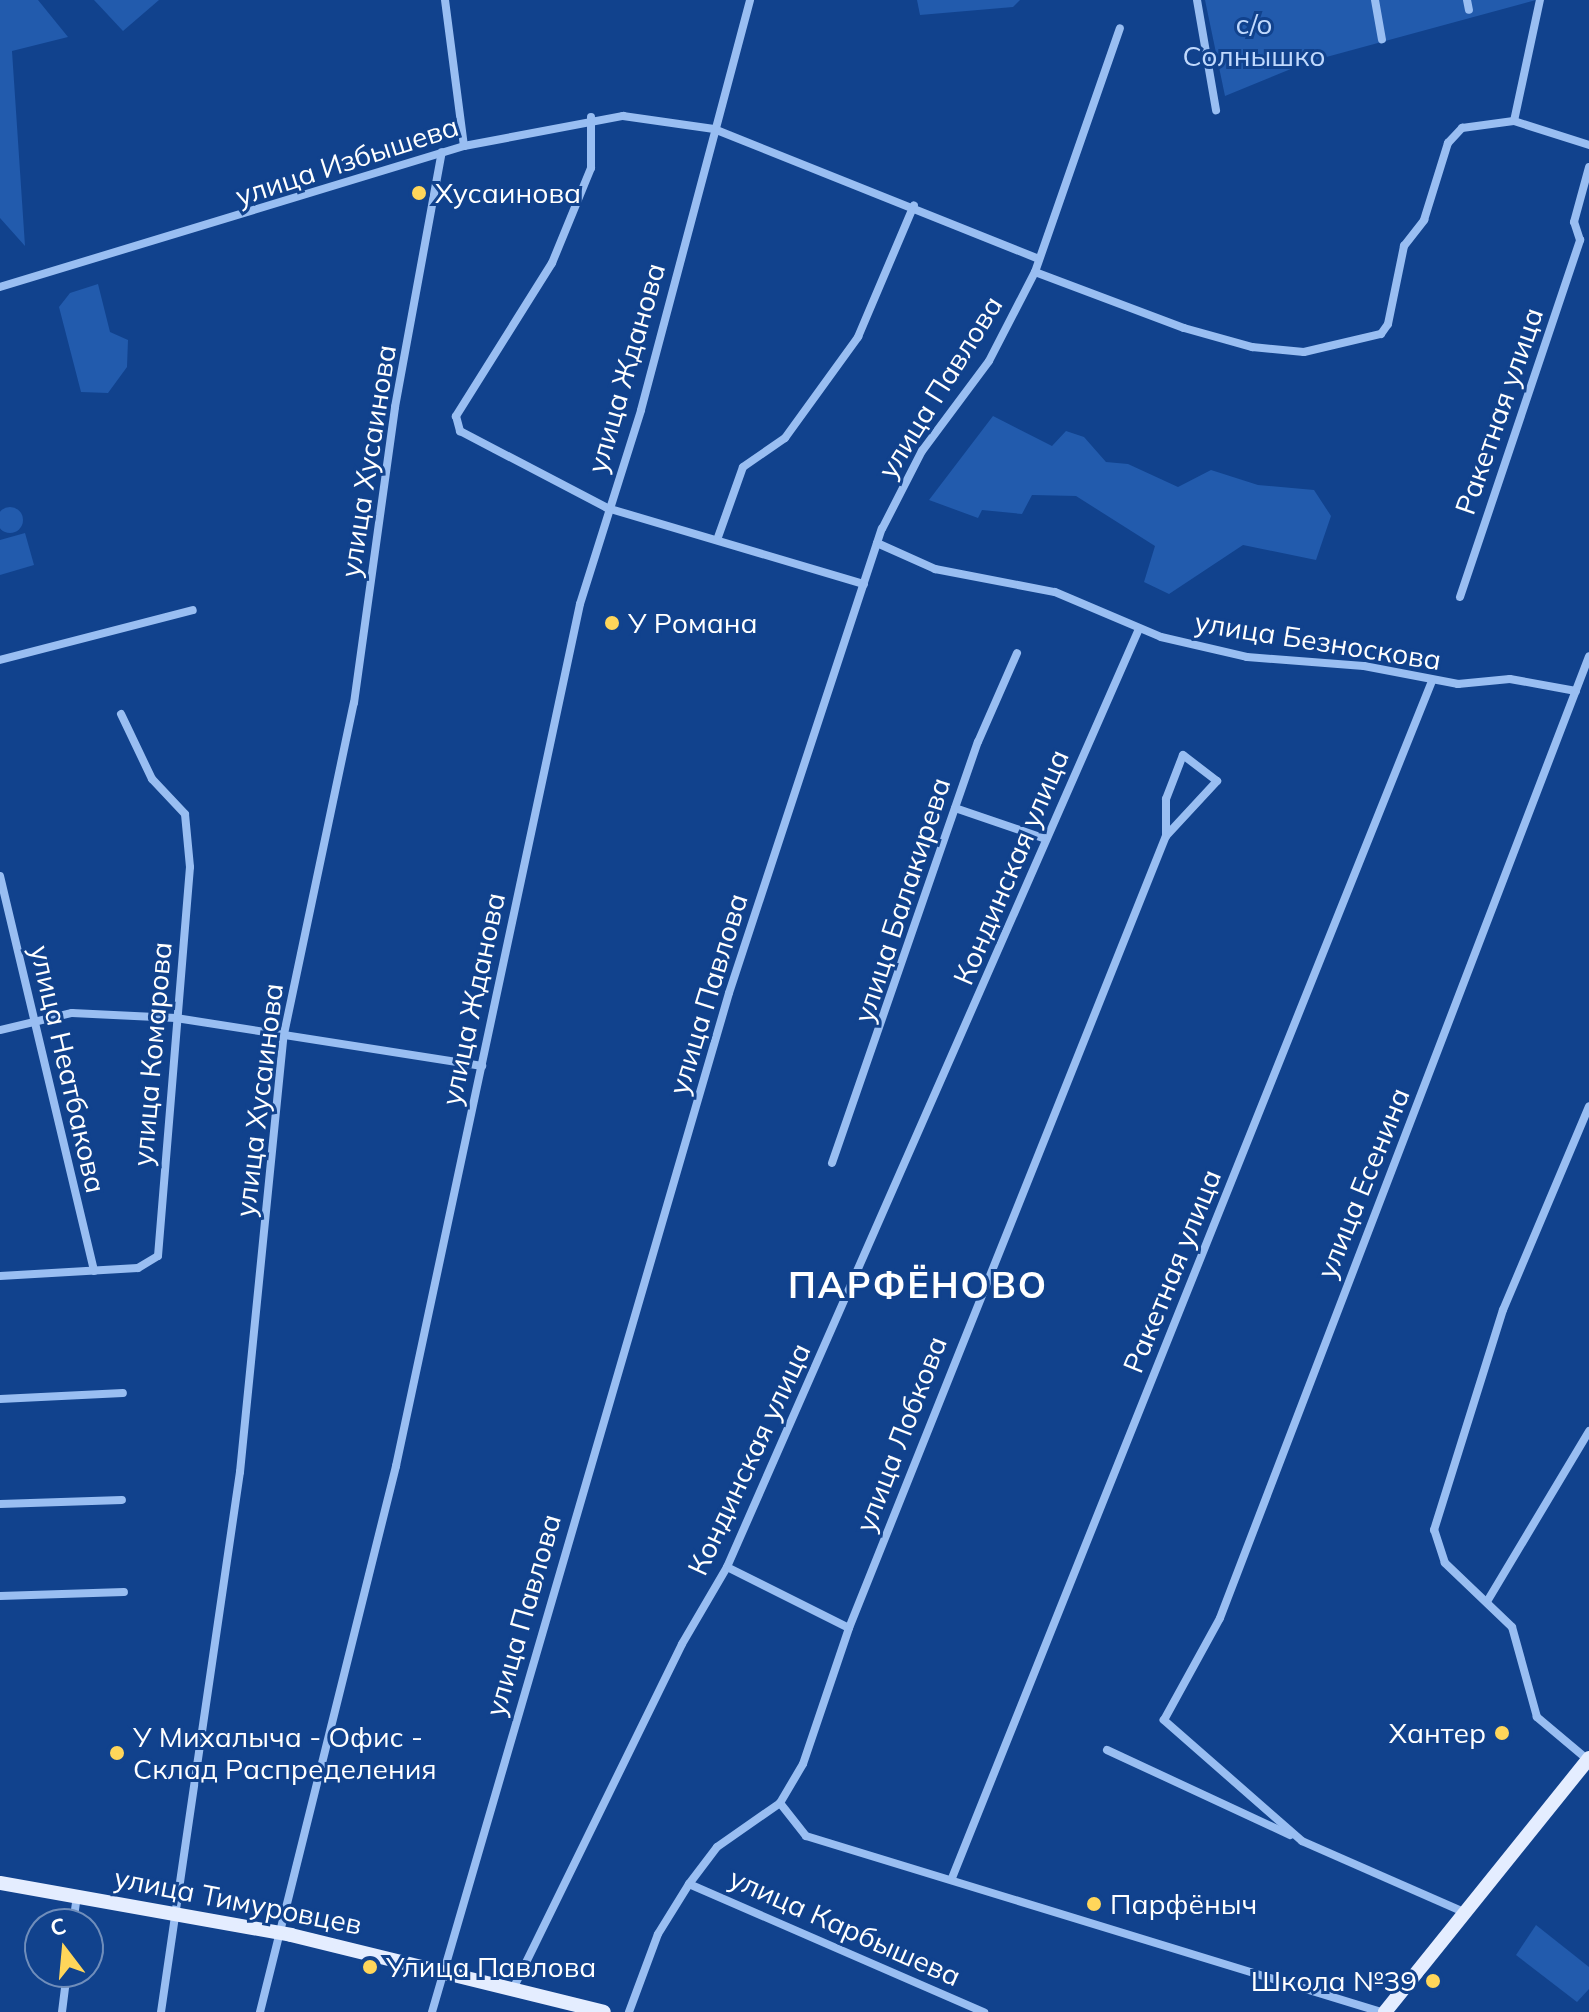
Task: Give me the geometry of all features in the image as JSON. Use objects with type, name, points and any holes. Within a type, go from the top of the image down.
[{"type":"main road","points":[[1383,2012],[1588,1759]]},
{"type":"main road","name":"улица Тимуровцев","points":[[0,1883],[282,1933],[604,2012]]},
{"type":"street","points":[[445,0],[464,146]]},
{"type":"street","name":"улица Жданова","points":[[260,2012],[396,1466],[580,604],[750,0]]},
{"type":"street","points":[[1197,0],[1216,110]]},
{"type":"street","points":[[1375,0],[1382,39]]},
{"type":"street","points":[[1514,121],[1540,0]]},
{"type":"street","name":"улица Павлова","points":[[432,2012],[729,993],[877,543],[922,451],[989,361],[1035,272],[1037,258],[1120,28]]},
{"type":"street","points":[[591,117],[591,168],[552,263],[456,416],[460,431],[607,508],[864,584]]},
{"type":"street","name":"улица Избышева","points":[[0,287],[442,152],[591,117],[714,129],[914,205],[1037,258]]},
{"type":"street","points":[[1035,272],[1184,328],[1252,347],[1304,352],[1381,334],[1404,246],[1424,220],[1448,143],[1462,128],[1514,121],[1589,145]]},
{"type":"street","name":"улица Хусаинова","points":[[161,2012],[179,1914],[240,1472],[284,1034],[354,703],[395,407],[442,152]]},
{"type":"street","name":"Ракетная улица","points":[[1460,597],[1584,240],[1574,222],[1589,167]]},
{"type":"street","points":[[717,540],[743,467],[785,438],[858,337],[914,205]]},
{"type":"street","name":"улица Безноскова","points":[[877,543],[935,569],[1055,592],[1139,629],[1247,657],[1364,666],[1432,681],[1510,679],[1576,691]]},
{"type":"street","points":[[0,660],[193,610]]},
{"type":"street","name":"Кондинская улица","points":[[513,1989],[682,1644],[727,1567],[1139,629]]},
{"type":"street","name":"улица Балакирева","points":[[832,1163],[955,808],[1017,653]]},
{"type":"street","name":"улица Есенина","points":[[1302,1841],[1164,1720],[1220,1618],[1589,656]]},
{"type":"street","name":"Ракетная улица","points":[[952,1878],[1432,681]]},
{"type":"street","name":"улица Комарова","points":[[0,1276],[138,1268],[158,1256],[190,867],[185,814],[152,779],[121,714]]},
{"type":"street","name":"улица Лобкова","points":[[629,2012],[658,1934],[689,1884],[717,1847],[780,1803],[803,1764],[849,1628],[1166,836],[1217,781],[1183,755],[1166,799],[1166,836]]},
{"type":"street","points":[[955,808],[1046,839]]},
{"type":"street","name":"улица Неатбакова","points":[[0,876],[94,1271]]},
{"type":"street","points":[[0,1030],[87,1012],[176,1018],[482,1066]]},
{"type":"street","points":[[1588,1759],[1537,1717],[1512,1627],[1488,1600],[1445,1563],[1434,1530],[1503,1310],[1589,1106]]},
{"type":"street","points":[[0,1399],[123,1393]]},
{"type":"street","points":[[1488,1600],[1589,1431]]},
{"type":"street","points":[[0,1504],[122,1500]]},
{"type":"street","points":[[727,1567],[849,1628]]},
{"type":"street","points":[[0,1596],[124,1592]]},
{"type":"street","points":[[1107,1750],[1466,1913]]},
{"type":"street","points":[[780,1803],[806,1836],[952,1878],[1383,2012]]},
{"type":"street","name":"улица Карбышева","points":[[689,1884],[984,2012]]},
{"type":"street","points":[[75,1908],[77,1896]]},
{"type":"street","points":[[62,2012],[65,1988]]},
{"type":"green space","points":[[0,0],[38,0],[68,37],[12,51],[25,246],[0,218]]},
{"type":"green space","points":[[94,0],[159,0],[123,31]]},
{"type":"green space","points":[[917,0],[1020,0],[1013,7],[920,15]]},
{"type":"green space","name":"с/о Солнышко","points":[[1205,0],[1536,0],[1308,62],[1225,96]]},
{"type":"green space","points":[[98,284],[110,332],[128,340],[127,367],[108,393],[81,392],[59,307],[70,293]]},
{"type":"green space","points":[[993,416],[1052,446],[1066,431],[1084,437],[1106,462],[1128,464],[1178,487],[1211,470],[1258,485],[1314,490],[1331,516],[1316,560],[1243,545],[1169,594],[1144,582],[1155,546],[1076,496],[1032,495],[1022,514],[982,510],[978,518],[929,500]]},
{"type":"green space","points":[[10,507],[19,511],[23,520],[19,529],[10,533],[1,529],[-3,520],[1,511]]},
{"type":"green space","points":[[25,533],[34,565],[0,575],[0,540]]},
{"type":"green space","points":[[1536,1925],[1589,1967],[1589,1989],[1577,2002],[1516,1955]]},
{"type":"place","name":"Хусаинова","points":[[419,193]]},
{"type":"place","name":"У Романа","points":[[612,623]]},
{"type":"place","name":"Хантер","points":[[1502,1733]]},
{"type":"place","name":"У Михалыча - Офис - Склад Распределения","points":[[117,1753]]},
{"type":"place","name":"Парфёныч","points":[[1094,1904]]},
{"type":"place","name":"Улица Павлова","points":[[370,1967]]},
{"type":"place","name":"Школа №39","points":[[1433,1981]]},
{"type":"district","name":"ПАРФЁНОВО","points":[[918,1285]]}]
